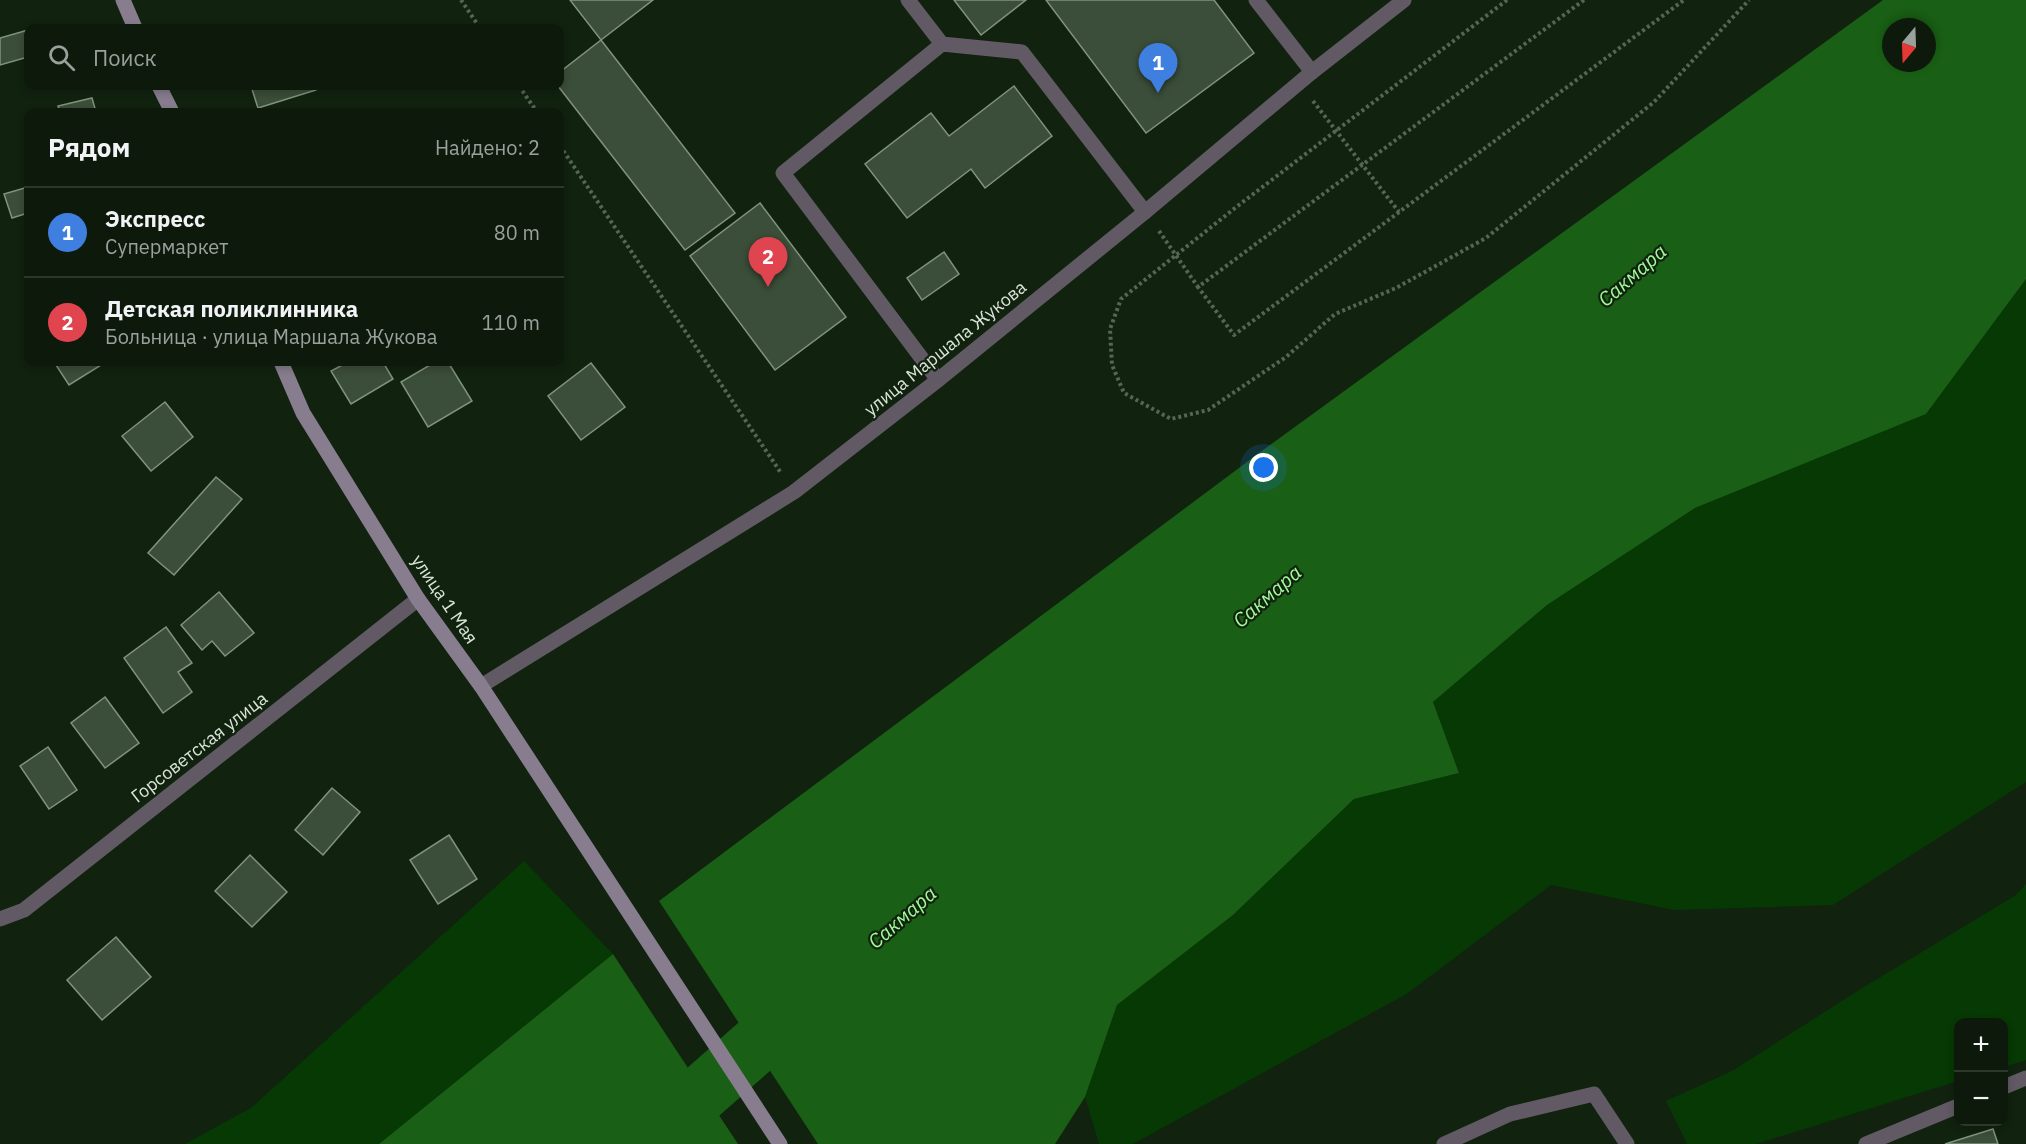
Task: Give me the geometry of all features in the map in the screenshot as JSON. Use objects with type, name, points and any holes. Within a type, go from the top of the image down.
[{"type":"main road","points":[[123,0],[133,24]]},
{"type":"main road","points":[[161,90],[169,108]]},
{"type":"main road","name":"улица 1 Мая","points":[[283,366],[303,413],[418,599],[481,686],[780,1144]]},
{"type":"street","points":[[908,0],[942,44]]},
{"type":"street","points":[[1256,0],[1312,72]]},
{"type":"street","name":"улица Маршала Жукова","points":[[481,686],[794,492],[938,380],[1145,212],[1312,72],[1404,0]]},
{"type":"street","points":[[938,380],[783,173],[942,44],[1022,52],[1145,212]]},
{"type":"street","name":"Горсоветская улица","points":[[0,918],[24,910],[418,599]]},
{"type":"street","points":[[2008,1085],[2026,1078]]},
{"type":"street","points":[[1444,1144],[1510,1114],[1594,1094],[1627,1144]]},
{"type":"street","points":[[1866,1144],[1954,1108]]},
{"type":"path","points":[[461,0],[477,24]]},
{"type":"path","points":[[1507,0],[1235,208],[1121,299],[1110,329],[1112,365],[1124,393],[1171,419],[1209,410],[1286,357],[1335,314],[1396,288],[1486,238],[1654,102],[1749,0]]},
{"type":"path","points":[[1198,287],[1584,0]]},
{"type":"path","points":[[1145,212],[1234,335],[1684,0]]},
{"type":"path","points":[[1299,83],[1399,212]]},
{"type":"path","points":[[522,90],[534,108]]},
{"type":"path","points":[[564,152],[794,492]]},
{"type":"shaded area","points":[[2026,279],[2026,782],[1833,905],[1674,910],[1551,885],[1408,993],[1133,1144],[1099,1144],[1085,1097],[1117,1005],[1233,915],[1354,799],[1459,773],[1433,702],[1547,605],[1695,508],[1926,414]]},
{"type":"shaded area","points":[[524,861],[613,954],[379,1144],[185,1144],[251,1108]]},
{"type":"shaded area","points":[[2026,884],[2026,1060],[2008,1066],[2008,1018],[1954,1018],[1954,1082],[1756,1144],[1687,1144],[1666,1101],[1732,1071],[1859,990],[2016,895]]},
{"type":"water","points":[[1883,0],[2026,0],[2026,279],[1926,414],[1695,508],[1547,605],[1433,702],[1459,773],[1354,799],[1233,915],[1117,1005],[1085,1097],[1055,1144],[818,1144],[659,901],[1263,450]]},
{"type":"water","points":[[613,954],[738,1144],[379,1144]]},
{"type":"building","points":[[570,0],[653,0],[601,40]]},
{"type":"building","points":[[954,0],[1026,0],[981,35]]},
{"type":"building","points":[[1046,0],[1214,0],[1254,53],[1146,133]]},
{"type":"building","points":[[24,31],[24,58],[0,65],[0,38]]},
{"type":"building","points":[[601,40],[735,213],[685,250],[561,90],[564,90],[564,69]]},
{"type":"building","points":[[1014,86],[1052,136],[985,188],[971,169],[907,218],[865,164],[931,113],[949,136]]},
{"type":"building","points":[[252,90],[316,90],[258,108]]},
{"type":"building","points":[[92,98],[95,108],[59,108],[58,106]]},
{"type":"building","points":[[24,188],[24,214],[12,218],[4,194]]},
{"type":"building","points":[[760,203],[846,317],[775,370],[690,256]]},
{"type":"building","points":[[944,252],[959,274],[922,300],[907,278]]},
{"type":"building","points":[[591,363],[625,407],[581,440],[548,396]]},
{"type":"building","points":[[57,366],[100,366],[69,385]]},
{"type":"building","points":[[340,366],[385,366],[393,379],[351,404],[331,371]]},
{"type":"building","points":[[428,366],[450,366],[472,401],[428,427],[401,382]]},
{"type":"building","points":[[165,402],[193,437],[151,471],[122,436]]},
{"type":"building","points":[[216,477],[242,499],[174,575],[148,553]]},
{"type":"building","points":[[219,592],[254,633],[225,656],[212,641],[202,650],[181,625]]},
{"type":"building","points":[[166,627],[192,663],[178,672],[192,692],[163,713],[124,658]]},
{"type":"building","points":[[105,697],[139,743],[105,768],[71,723]]},
{"type":"building","points":[[48,747],[77,790],[49,809],[20,766]]},
{"type":"building","points":[[332,788],[360,812],[323,855],[295,830]]},
{"type":"building","points":[[449,835],[477,879],[438,904],[410,860]]},
{"type":"building","points":[[250,855],[287,892],[252,927],[215,891]]},
{"type":"building","points":[[116,937],[151,977],[102,1020],[67,980]]},
{"type":"building","points":[[1993,1129],[1998,1144],[1945,1144]]},
{"type":"waterway","name":"Сакмара","points":[[644,1144],[814,994]]},
{"type":"place","name":"Экспресс","points":[[1158,93]]},
{"type":"place","name":"Детская поликлинника","points":[[768,287]]}]
